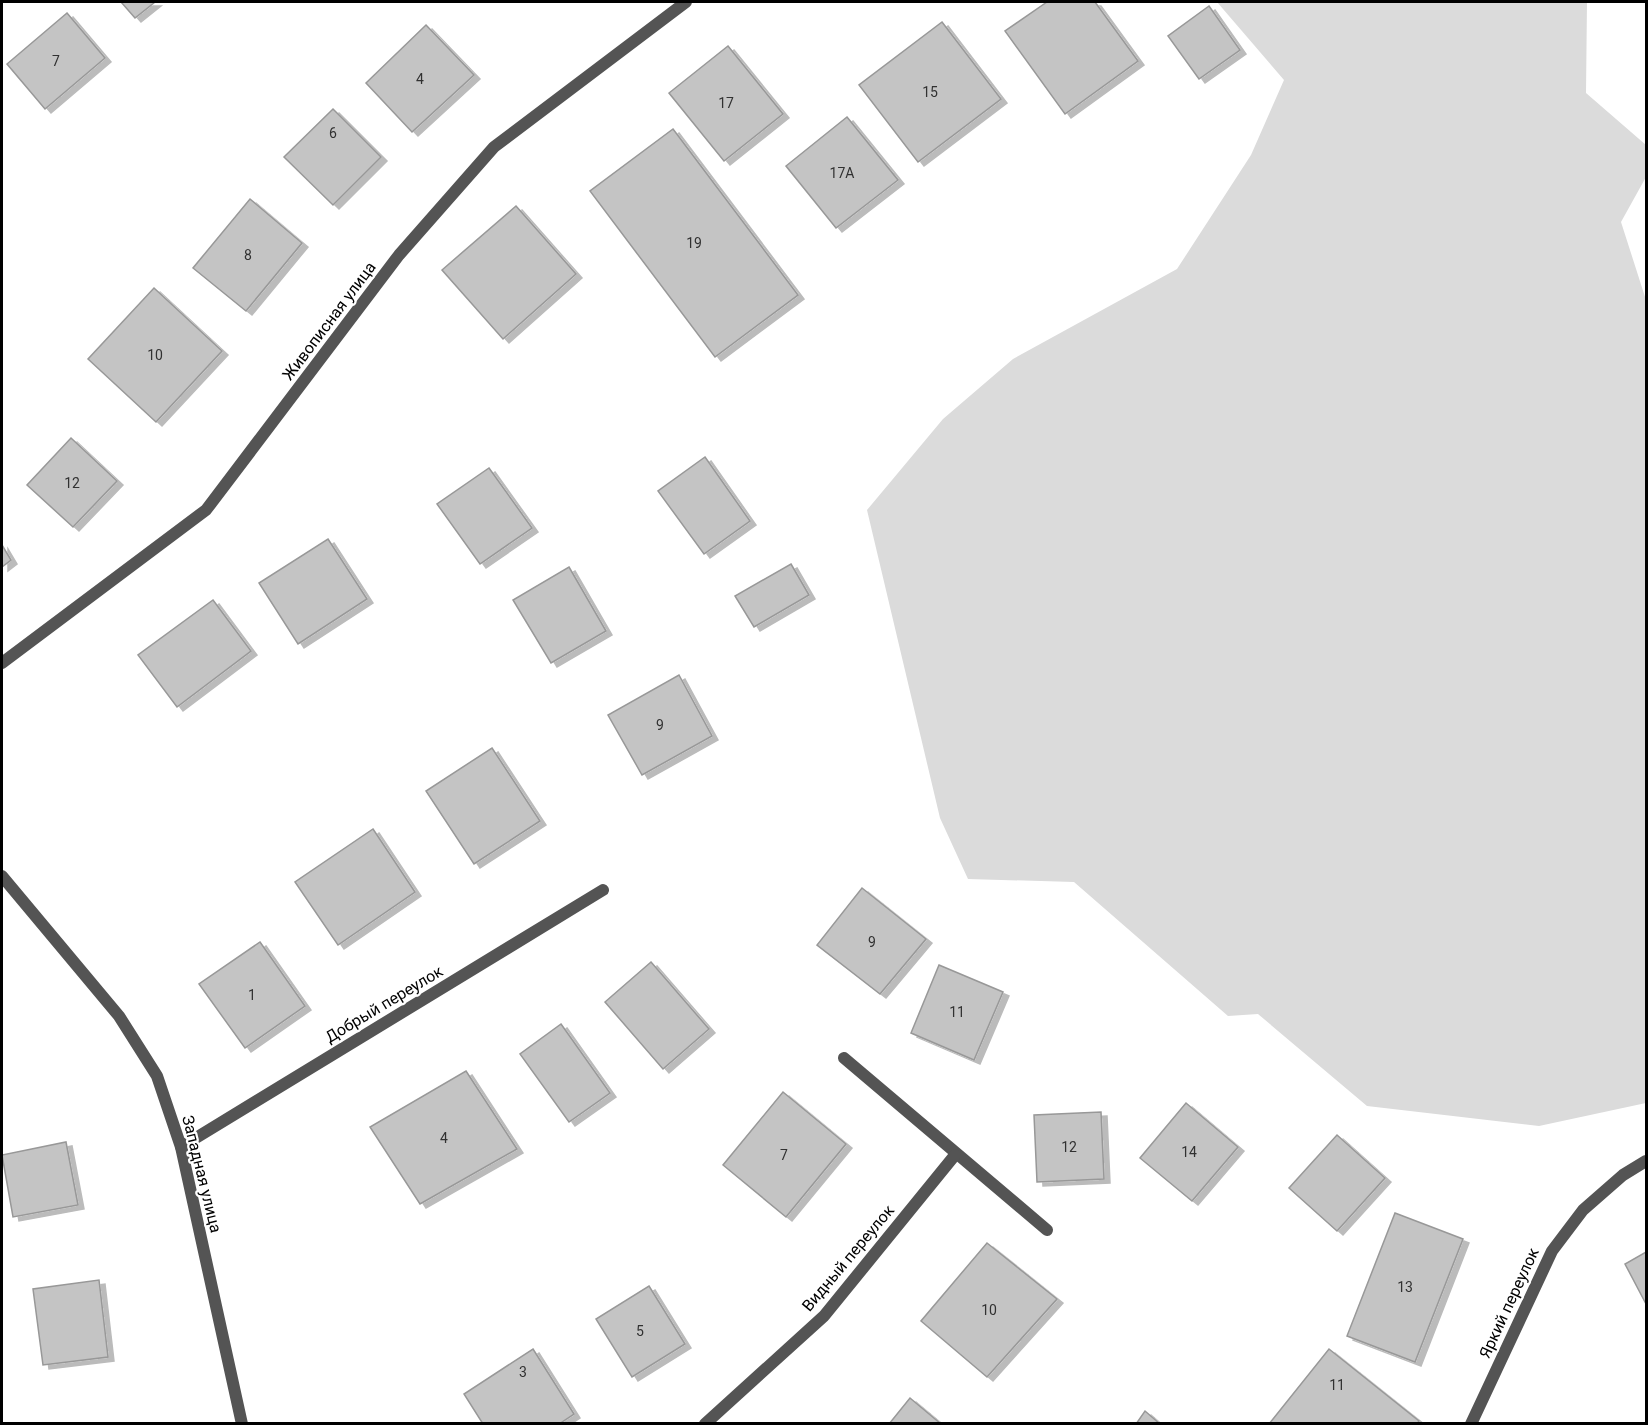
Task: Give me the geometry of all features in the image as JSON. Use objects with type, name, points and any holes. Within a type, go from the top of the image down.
[{"type":"street","name":"Живописная улица","points":[[2,663],[206,510],[399,255],[494,147],[686,2]]},
{"type":"street","name":"Западная улица","points":[[2,876],[119,1016],[157,1076],[182,1147],[242,1424]]},
{"type":"street","name":"Добрый переулок","points":[[182,1147],[603,890]]},
{"type":"street","points":[[844,1058],[955,1155],[1047,1230]]},
{"type":"street","name":"Видный переулок","points":[[705,1424],[824,1316],[955,1155]]},
{"type":"street","name":"Яркий переулок","points":[[1471,1424],[1552,1251],[1583,1210],[1623,1175],[1647,1161]]},
{"type":"shaded area","points":[[1217,2],[1587,2],[1586,93],[1646,145],[1646,177],[1621,222],[1646,300],[1646,1103],[1539,1126],[1367,1106],[1258,1014],[1228,1016],[1074,882],[968,879],[940,818],[867,510],[943,419],[1013,359],[1177,269],[1251,155],[1284,80]]},
{"type":"building","points":[[121,2],[155,2],[135,18]]},
{"type":"building","points":[[1047,2],[1095,2],[1138,61],[1065,114],[1005,31]]},
{"type":"building","points":[[1209,6],[1240,50],[1199,79],[1168,36]]},
{"type":"building","points":[[67,13],[105,58],[45,109],[7,64]]},
{"type":"building","points":[[942,22],[1001,99],[918,162],[859,85]]},
{"type":"building","points":[[426,25],[474,75],[412,132],[366,83]]},
{"type":"building","points":[[728,46],[783,114],[724,161],[669,93]]},
{"type":"building","points":[[333,109],[381,157],[333,205],[284,157]]},
{"type":"building","points":[[847,117],[898,180],[836,228],[786,166]]},
{"type":"building","points":[[673,129],[798,295],[715,357],[590,191]]},
{"type":"building","points":[[250,199],[302,243],[246,311],[193,268]]},
{"type":"building","points":[[516,206],[576,274],[503,339],[442,270]]},
{"type":"building","points":[[154,288],[222,351],[156,422],[88,359]]},
{"type":"building","points":[[71,438],[117,481],[73,527],[27,485]]},
{"type":"building","points":[[705,457],[750,521],[704,554],[658,491]]},
{"type":"building","points":[[489,468],[532,528],[480,564],[437,504]]},
{"type":"building","points":[[328,539],[367,599],[298,644],[259,583]]},
{"type":"building","points":[[2,545],[11,560],[2,567]]},
{"type":"building","points":[[791,564],[809,595],[754,627],[735,596]]},
{"type":"building","points":[[569,567],[606,631],[551,663],[513,600]]},
{"type":"building","points":[[213,600],[251,651],[177,707],[138,655]]},
{"type":"building","points":[[679,675],[712,736],[642,775],[608,715]]},
{"type":"building","points":[[492,748],[540,821],[474,864],[426,791]]},
{"type":"building","points":[[373,829],[415,892],[338,945],[295,882]]},
{"type":"building","points":[[862,888],[926,939],[880,994],[817,945]]},
{"type":"building","points":[[260,942],[305,1006],[245,1048],[199,984]]},
{"type":"building","points":[[651,962],[709,1029],[663,1069],[605,1002]]},
{"type":"building","points":[[939,965],[1003,992],[974,1060],[911,1033]]},
{"type":"building","points":[[561,1024],[610,1093],[569,1122],[520,1054]]},
{"type":"building","points":[[466,1071],[517,1149],[420,1204],[370,1127]]},
{"type":"building","points":[[783,1092],[846,1144],[786,1217],[723,1165]]},
{"type":"building","points":[[1186,1103],[1238,1147],[1192,1201],[1140,1158]]},
{"type":"building","points":[[1101,1112],[1104,1179],[1037,1182],[1034,1115]]},
{"type":"building","points":[[1337,1135],[1385,1178],[1337,1231],[1289,1188]]},
{"type":"building","points":[[66,1142],[78,1205],[13,1217],[2,1155]]},
{"type":"building","points":[[1395,1213],[1463,1239],[1415,1362],[1347,1336]]},
{"type":"building","points":[[987,1243],[1057,1299],[987,1377],[921,1321]]},
{"type":"building","points":[[1646,1252],[1646,1304],[1625,1264]]},
{"type":"building","points":[[99,1280],[108,1357],[43,1365],[33,1289]]},
{"type":"building","points":[[649,1286],[685,1344],[632,1377],[596,1319]]},
{"type":"building","points":[[533,1349],[574,1414],[559,1424],[483,1424],[464,1394]]},
{"type":"building","points":[[1329,1349],[1419,1421],[1417,1424],[1269,1424]]},
{"type":"building","points":[[910,1398],[941,1424],[889,1424]]},
{"type":"building","points":[[1145,1411],[1160,1424],[1136,1424]]}]
